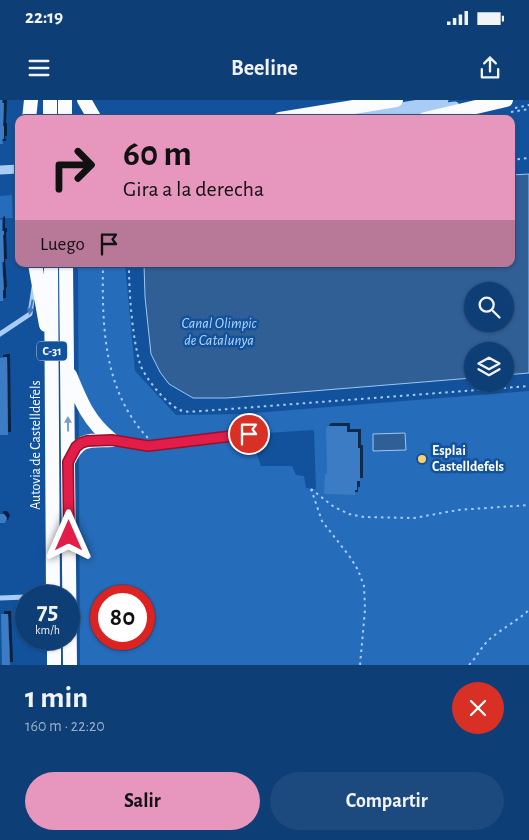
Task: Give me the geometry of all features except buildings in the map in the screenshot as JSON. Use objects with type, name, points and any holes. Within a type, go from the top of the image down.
[{"type":"highway","points":[[29,115],[31,100]]},
{"type":"highway","points":[[50,100],[50,115]]},
{"type":"highway","points":[[65,100],[65,115]]},
{"type":"highway","points":[[82,115],[83,100]]},
{"type":"highway","points":[[83,100],[92,115]]},
{"type":"highway","points":[[304,115],[396,100]]},
{"type":"highway","points":[[442,115],[506,100]]},
{"type":"highway","points":[[35,267],[42,312],[52,347]]},
{"type":"highway","name":"Autovia de Castelldefels","points":[[51,267],[53,585]]},
{"type":"highway","name":"C-31","points":[[66,267],[70,665]]},
{"type":"highway","points":[[66,295],[71,267]]},
{"type":"highway","points":[[67,366],[82,404],[91,420],[112,440]]},
{"type":"highway","points":[[68,462],[76,447],[81,443],[112,440]]},
{"type":"highway","points":[[54,650],[54,665]]},
{"type":"street","points":[[26,100],[28,115]]},
{"type":"street","points":[[354,115],[444,100]]},
{"type":"street","points":[[390,115],[498,100]]},
{"type":"street","points":[[0,170],[15,169]]},
{"type":"street","points":[[0,334],[30,314],[33,301],[35,267]]},
{"type":"street","points":[[0,598],[15,597]]},
{"type":"lane","points":[[112,440],[148,446],[249,434]]},
{"type":"path","points":[[515,160],[529,158]]},
{"type":"path","points":[[104,267],[106,349],[113,376],[120,398],[130,415],[154,445]]},
{"type":"path","points":[[129,267],[135,339],[141,366],[152,384],[166,400],[181,411],[203,411],[529,386]]},
{"type":"path","points":[[360,665],[365,610],[364,586],[358,570],[350,557],[322,521],[311,489],[334,507],[348,514],[364,517],[414,518],[458,510],[529,505]]},
{"type":"path","points":[[469,665],[490,639],[529,610]]},
{"type":"shaded area","points":[[12,195],[13,218],[0,218],[0,196]]},
{"type":"shaded area","points":[[78,267],[125,267],[135,371],[176,415],[243,414],[529,391],[529,665],[80,665]],"holes":[[[314,430],[316,489],[306,488],[304,476],[296,475],[292,466],[261,466],[250,434]]]},
{"type":"water","name":"Canal Olimpic de Catalunya","points":[[529,174],[529,373],[514,374],[514,342],[464,342],[464,379],[227,398],[193,398],[169,384],[160,372],[151,354],[144,267],[515,267],[515,175]]},
{"type":"water","points":[[405,433],[406,450],[373,451],[373,434]]},
{"type":"place","name":"Esplai Castelldefels","points":[[422,459]]},
{"type":"route","points":[[69,536],[68,462],[76,447],[81,443],[112,440],[148,446],[249,434]]}]
